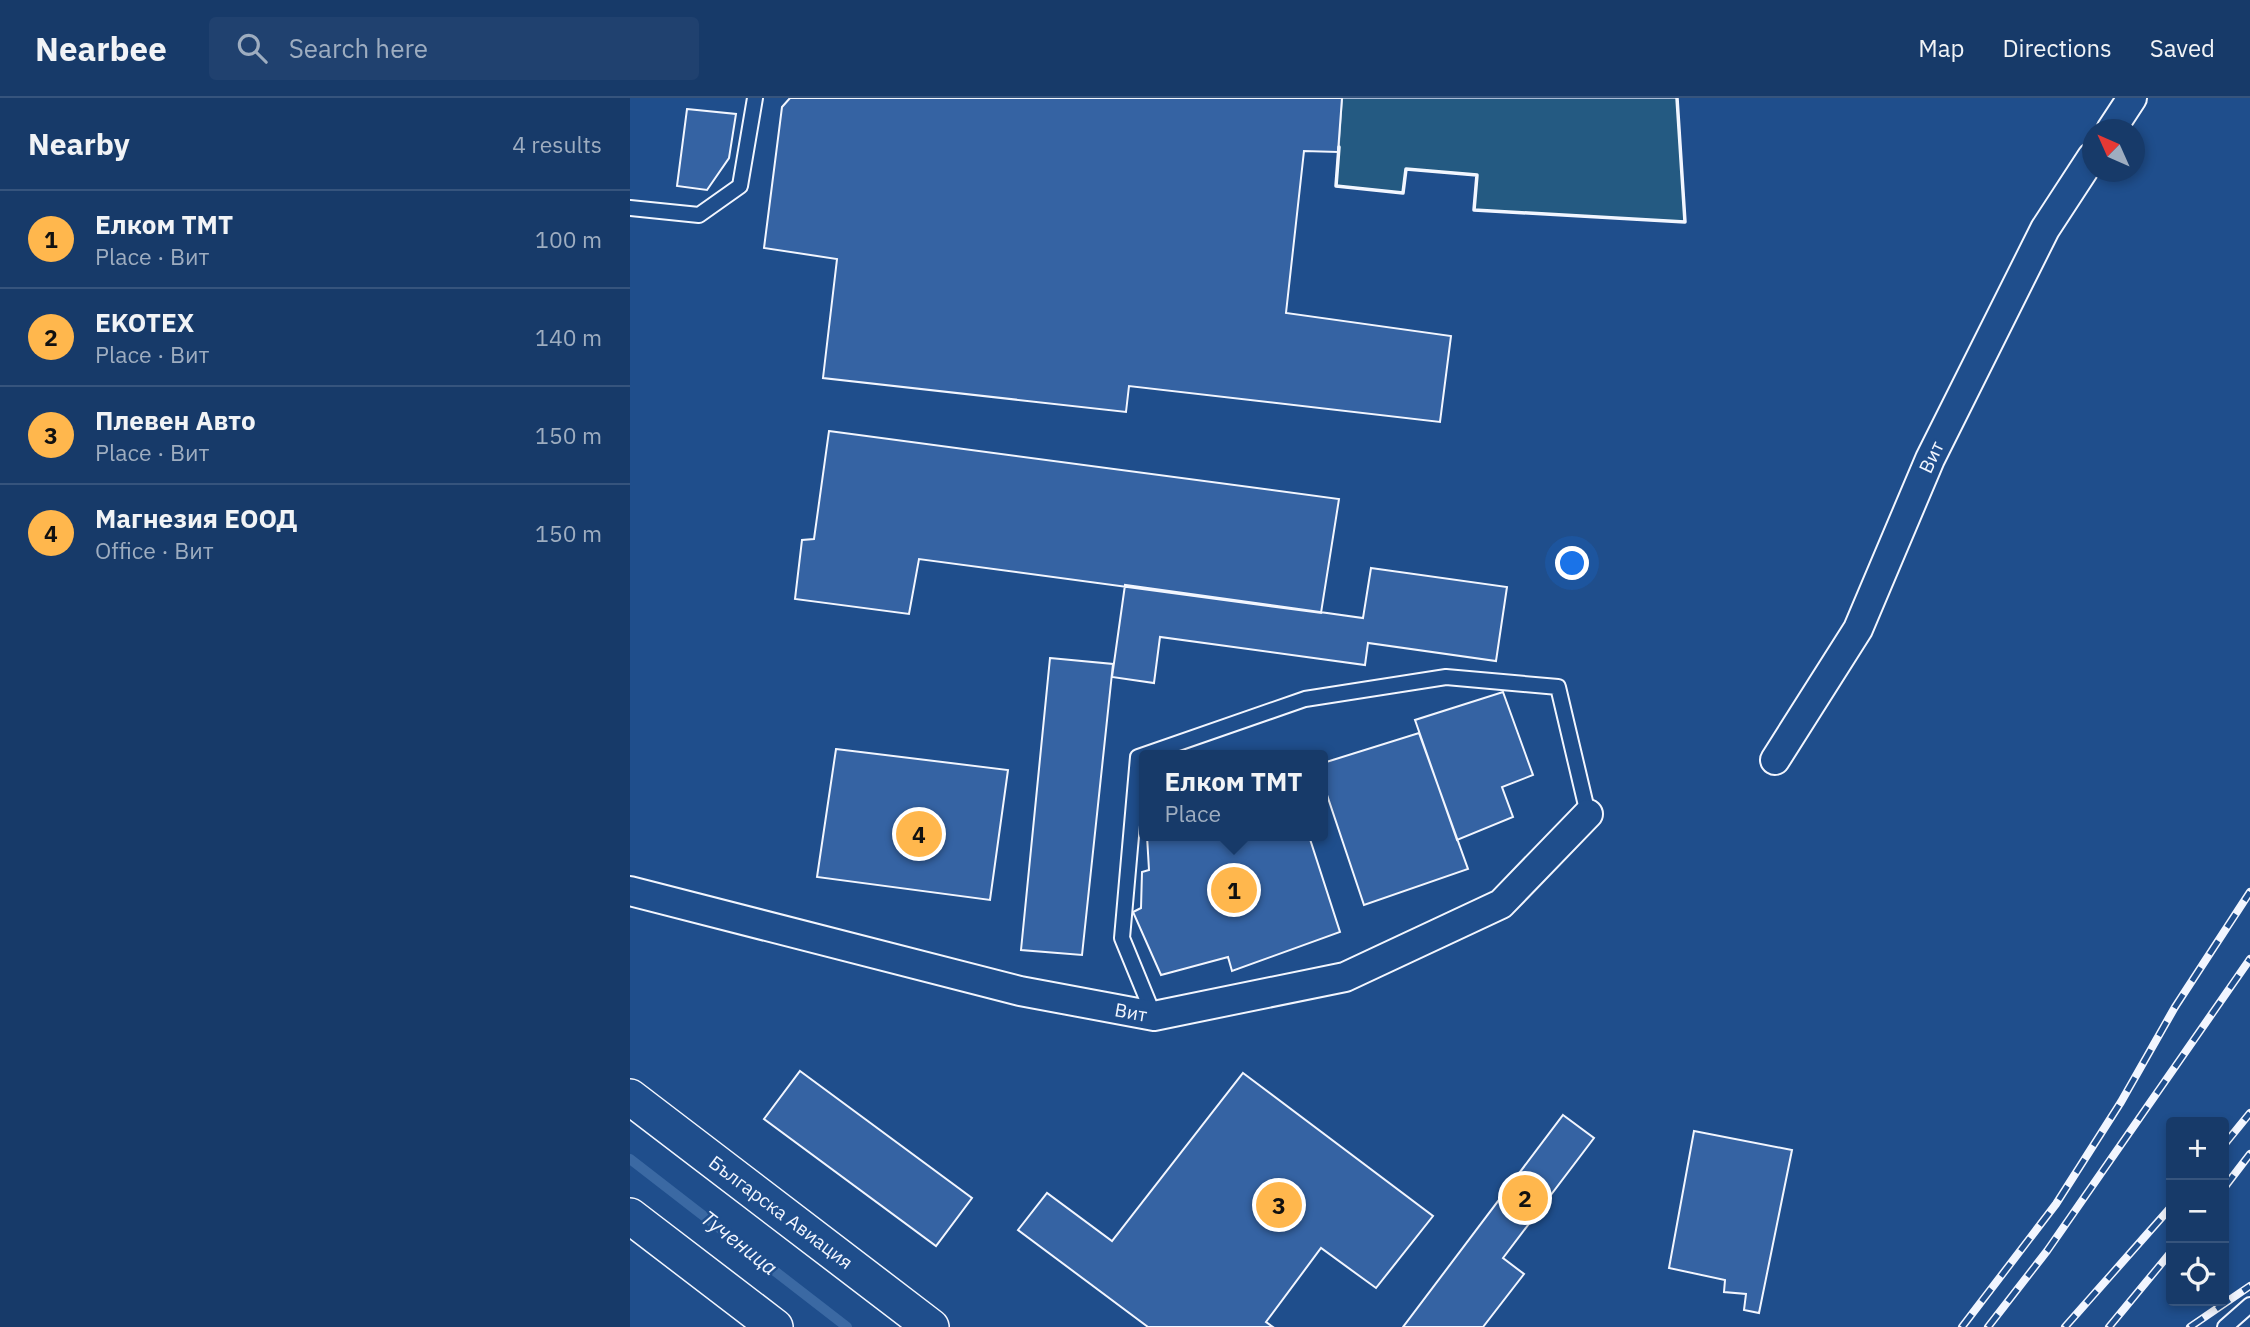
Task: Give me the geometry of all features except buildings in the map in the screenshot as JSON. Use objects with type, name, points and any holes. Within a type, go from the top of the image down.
[{"type":"street","points":[[2118,119],[2132,98]]},
{"type":"street","name":"Вит","points":[[1775,760],[1858,629],[1930,459],[2045,229],[2082,172]]},
{"type":"street","name":"Вит","points":[[630,891],[1020,991],[1154,1016],[1345,977],[1501,904],[1588,814]]},
{"type":"street","name":"Българска Авиация","points":[[630,1097],[931,1327]]},
{"type":"street","points":[[630,1216],[775,1327]]},
{"type":"lane","points":[[630,208],[699,215],[740,186],[755,98]]},
{"type":"lane","points":[[1158,750],[1305,699],[1446,677],[1558,687],[1588,814]]},
{"type":"lane","points":[[1139,757],[1122,938],[1154,1016]]},
{"type":"lane","points":[[2225,1327],[2250,1305]]},
{"type":"shaded area","points":[[1342,98],[1677,98],[1685,222],[1474,210],[1477,175],[1406,169],[1403,193],[1336,186]]},
{"type":"waterway","name":"Тученица","points":[[630,1159],[847,1327]]},
{"type":"railway","points":[[1962,1327],[2056,1204],[2121,1102],[2175,1007],[2250,892]]},
{"type":"railway","points":[[1988,1327],[2047,1251],[2250,959]]},
{"type":"railway","points":[[2229,1139],[2250,1113]]},
{"type":"railway","points":[[2229,1181],[2250,1154]]},
{"type":"railway","points":[[2065,1327],[2166,1213]]},
{"type":"railway","points":[[2109,1327],[2166,1258]]},
{"type":"railway","points":[[2190,1327],[2250,1286]]},
{"type":"wall","points":[[1339,147],[1336,186],[1403,193],[1406,169],[1477,175],[1474,210],[1685,222],[1677,98]]},
{"type":"place","name":"Магнезия ЕООД","points":[[919,834]]},
{"type":"place","name":"Елком ТМТ","points":[[1234,890]]},
{"type":"place","name":"EKOTEX","points":[[1525,1198]]},
{"type":"place","name":"Плевен Авто","points":[[1279,1205]]}]
